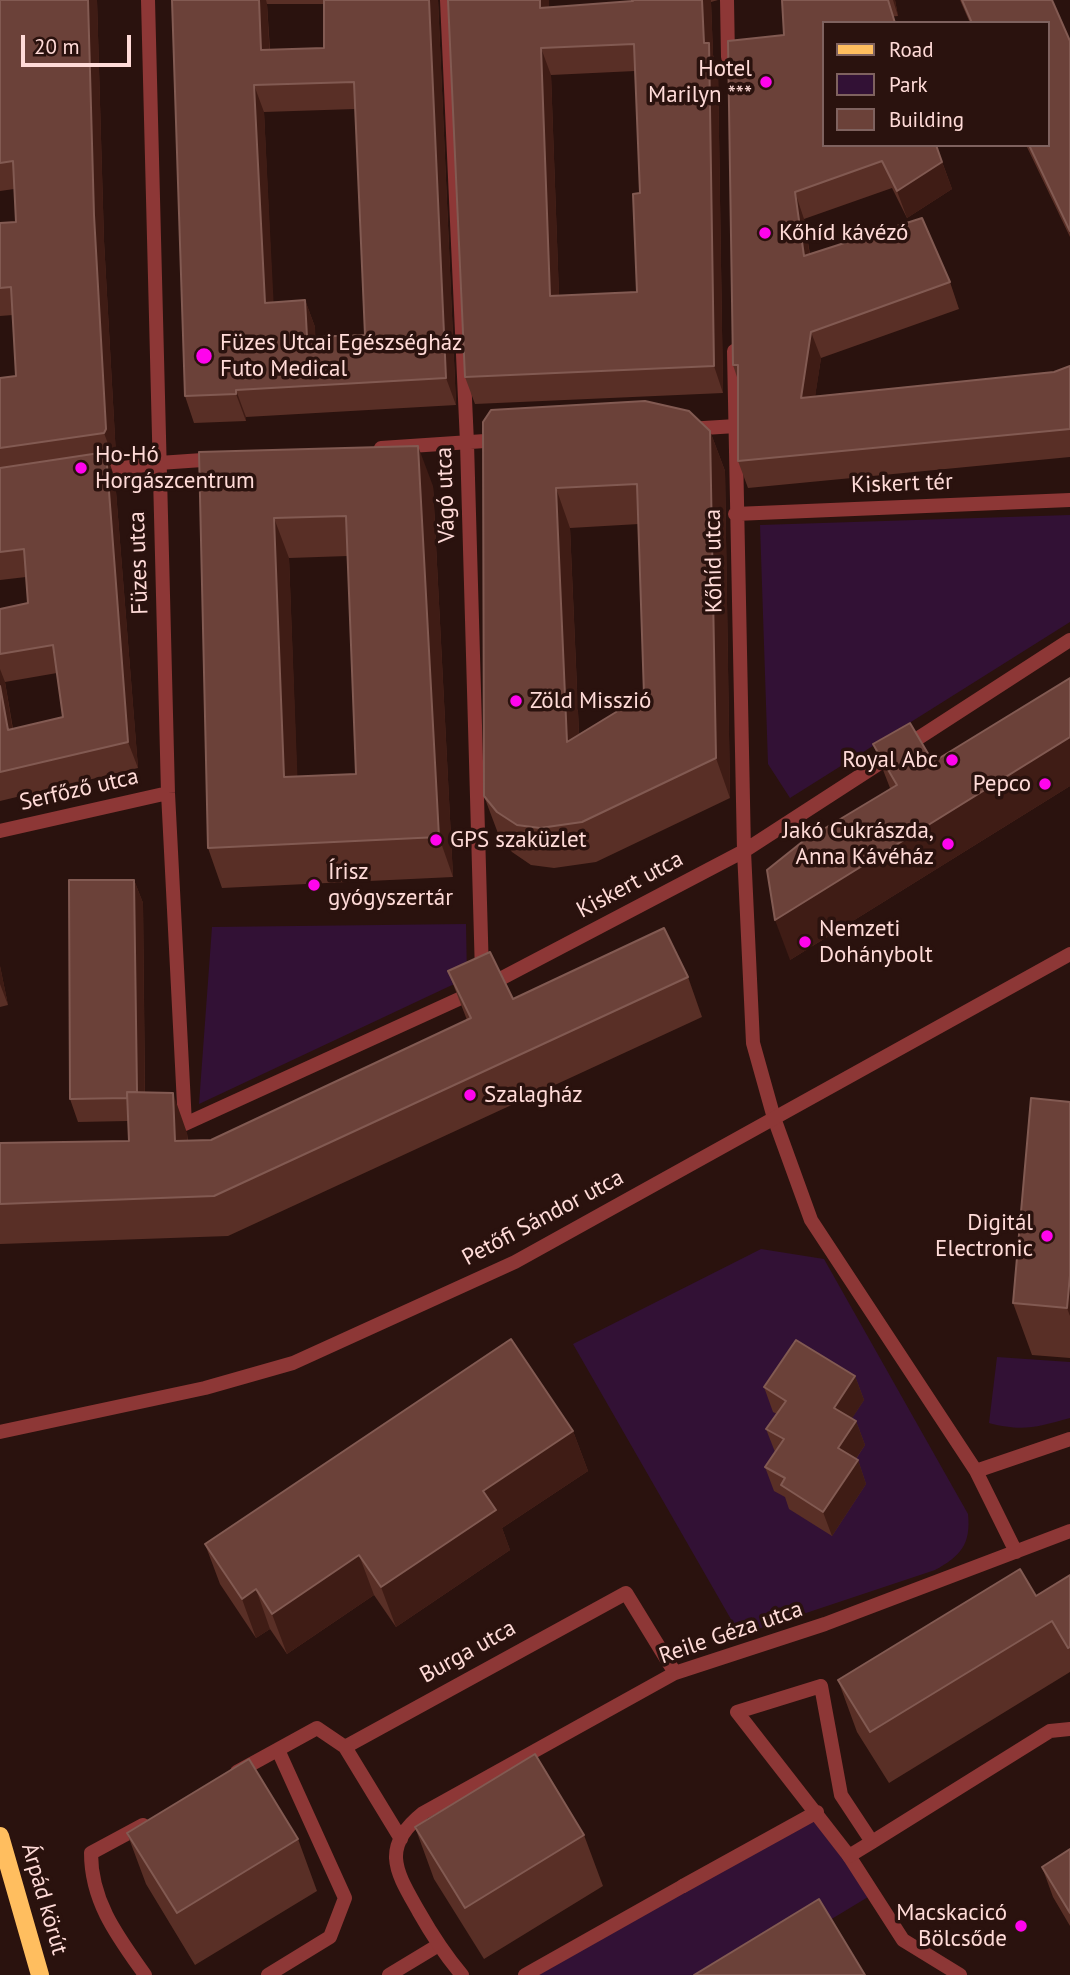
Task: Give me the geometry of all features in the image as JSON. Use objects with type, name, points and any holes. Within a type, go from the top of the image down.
[{"type":"main road","name":"Árpád körút","points":[[0,1836],[7,1887],[40,1975]]},
{"type":"street","name":"Füzes utca","points":[[148,0],[168,793],[185,1124]]},
{"type":"street","name":"Vágó utca","points":[[447,0],[467,443],[483,988]]},
{"type":"street","points":[[727,0],[729,69]]},
{"type":"street","name":"Kőhíd utca","points":[[734,330],[735,514],[744,851],[753,1043],[774,1118],[811,1220],[976,1471],[1016,1552]]},
{"type":"street","points":[[669,430],[736,426]]},
{"type":"street","points":[[360,449],[521,439]]},
{"type":"street","points":[[79,474],[159,463],[239,457]]},
{"type":"street","name":"Kiskert tér","points":[[735,514],[1070,500]]},
{"type":"street","name":"Kiskert utca","points":[[185,1124],[483,988],[744,851],[1070,640]]},
{"type":"street","name":"Serfőző utca","points":[[0,831],[168,793]]},
{"type":"street","name":"Petőfi Sándor utca","points":[[0,1432],[205,1388],[293,1363],[515,1262],[1070,954]]},
{"type":"street","points":[[976,1471],[1070,1439]]},
{"type":"street","name":"Reile Géza utca","points":[[401,1839],[423,1813],[675,1673],[825,1624],[1070,1531]]},
{"type":"street","name":"Burga utca","points":[[345,1747],[626,1593],[675,1673]]},
{"type":"street","points":[[872,1842],[841,1795],[821,1686],[737,1712],[817,1812],[903,1940],[960,1975]]},
{"type":"street","points":[[219,1782],[317,1728],[345,1747],[401,1839],[396,1852],[398,1877],[437,1946],[462,1975]]},
{"type":"street","points":[[849,1856],[1050,1731],[1070,1729]]},
{"type":"street","points":[[268,1975],[330,1937],[345,1898],[278,1749]]},
{"type":"street","points":[[526,1975],[817,1812]]},
{"type":"street","points":[[145,1975],[107,1922],[91,1876],[92,1853],[161,1814]]},
{"type":"street","points":[[389,1975],[437,1946]]},
{"type":"green space","points":[[1070,515],[1070,622],[790,798],[768,764],[760,525]]},
{"type":"green space","points":[[466,924],[467,978],[199,1104],[212,927]]},
{"type":"green space","points":[[761,1249],[824,1259],[968,1514],[969,1524],[966,1541],[958,1554],[935,1570],[740,1635],[573,1344]]},
{"type":"green space","points":[[997,1357],[1070,1362],[1070,1418],[1030,1427],[989,1423]]},
{"type":"green space","points":[[817,1812],[873,1894],[739,1975],[525,1975]]},
{"type":"building","points":[[0,0],[88,0],[94,215],[106,429],[104,433],[0,448],[0,378],[16,376],[11,287],[0,288],[0,223],[16,222],[13,161],[0,163]]},
{"type":"building","points":[[172,0],[259,0],[261,50],[324,48],[324,0],[429,0],[446,378],[236,390],[236,394],[185,396]],"holes":[[[354,82],[365,335],[307,337],[305,300],[265,303],[254,85]]]},
{"type":"building","points":[[448,0],[540,0],[540,8],[632,0],[702,0],[704,43],[709,43],[714,366],[465,377]],"holes":[[[634,44],[640,193],[633,194],[637,292],[550,296],[541,48]]]},
{"type":"building","points":[[782,0],[888,0],[894,21],[822,21],[822,147],[937,147],[942,162],[897,191],[882,161],[795,192],[804,256],[922,218],[950,282],[811,332],[801,398],[1054,372],[1070,366],[1070,429],[738,461],[738,365],[733,365],[728,41],[784,35]]},
{"type":"building","points":[[962,0],[1052,0],[1070,41],[1070,231],[1030,147],[1049,147],[1049,21],[971,21]]},
{"type":"building","points":[[645,401],[689,411],[710,431],[716,758],[582,822],[540,828],[517,825],[497,812],[484,796],[483,422],[491,410]],"holes":[[[637,484],[644,695],[567,742],[556,488]]]},
{"type":"building","points":[[418,446],[439,837],[208,848],[199,452]],"holes":[[[346,516],[356,774],[284,777],[274,518]]]},
{"type":"building","points":[[106,452],[128,742],[0,772],[0,686],[8,730],[63,717],[53,645],[0,654],[0,609],[28,603],[24,549],[0,552],[0,468]]},
{"type":"building","points":[[1070,678],[1070,737],[775,920],[767,870],[802,842],[897,785],[873,744],[910,723],[933,762]]},
{"type":"building","points":[[69,880],[134,880],[137,1092],[127,1092],[127,1098],[70,1099]]},
{"type":"building","points":[[664,928],[688,977],[214,1196],[0,1204],[0,1143],[129,1141],[127,1092],[173,1093],[175,1141],[211,1140],[471,1018],[448,971],[490,952],[513,999]]},
{"type":"building","points":[[1031,1098],[1070,1102],[1070,1275],[1067,1308],[1013,1303]]},
{"type":"building","points":[[511,1339],[573,1431],[483,1491],[496,1510],[381,1587],[359,1555],[272,1614],[256,1589],[242,1599],[205,1544]]},
{"type":"building","points":[[796,1340],[855,1376],[834,1408],[856,1421],[838,1448],[858,1460],[823,1512],[781,1485],[785,1478],[765,1467],[784,1439],[766,1429],[786,1401],[764,1387]]},
{"type":"building","points":[[1020,1569],[1036,1596],[1070,1575],[1070,1647],[1068,1648],[1052,1621],[870,1732],[838,1680]]},
{"type":"building","points":[[535,1754],[584,1835],[465,1908],[415,1827]]},
{"type":"building","points":[[249,1759],[298,1839],[177,1913],[127,1833]]},
{"type":"building","points":[[1070,1849],[1070,1913],[1042,1867]]},
{"type":"building","points":[[819,1899],[865,1975],[694,1975]]},
{"type":"place","name":"Hotel Marilyn ***","points":[[766,82]]},
{"type":"place","name":"Kőhíd kávézó","points":[[765,233]]},
{"type":"place","name":"Füzes Utcai Egészségház Futo Medical","points":[[204,356]]},
{"type":"place","name":"Ho-Hó Horgászcentrum","points":[[81,468]]},
{"type":"place","name":"Zöld Misszió","points":[[516,701]]},
{"type":"place","name":"Royal Abc","points":[[952,760]]},
{"type":"place","name":"Pepco","points":[[1045,784]]},
{"type":"place","name":"GPS szaküzlet","points":[[436,840]]},
{"type":"place","name":"Jakó Cukrászda, Anna Kávéház","points":[[948,844]]},
{"type":"place","name":"Írisz gyógyszertár","points":[[314,885]]},
{"type":"place","name":"Nemzeti Dohánybolt","points":[[805,942]]},
{"type":"place","name":"Szalagház","points":[[470,1095]]},
{"type":"place","name":"Digitál Electronic","points":[[1047,1236]]},
{"type":"place","name":"Macskacicó Bölcsőde","points":[[1021,1926]]}]
